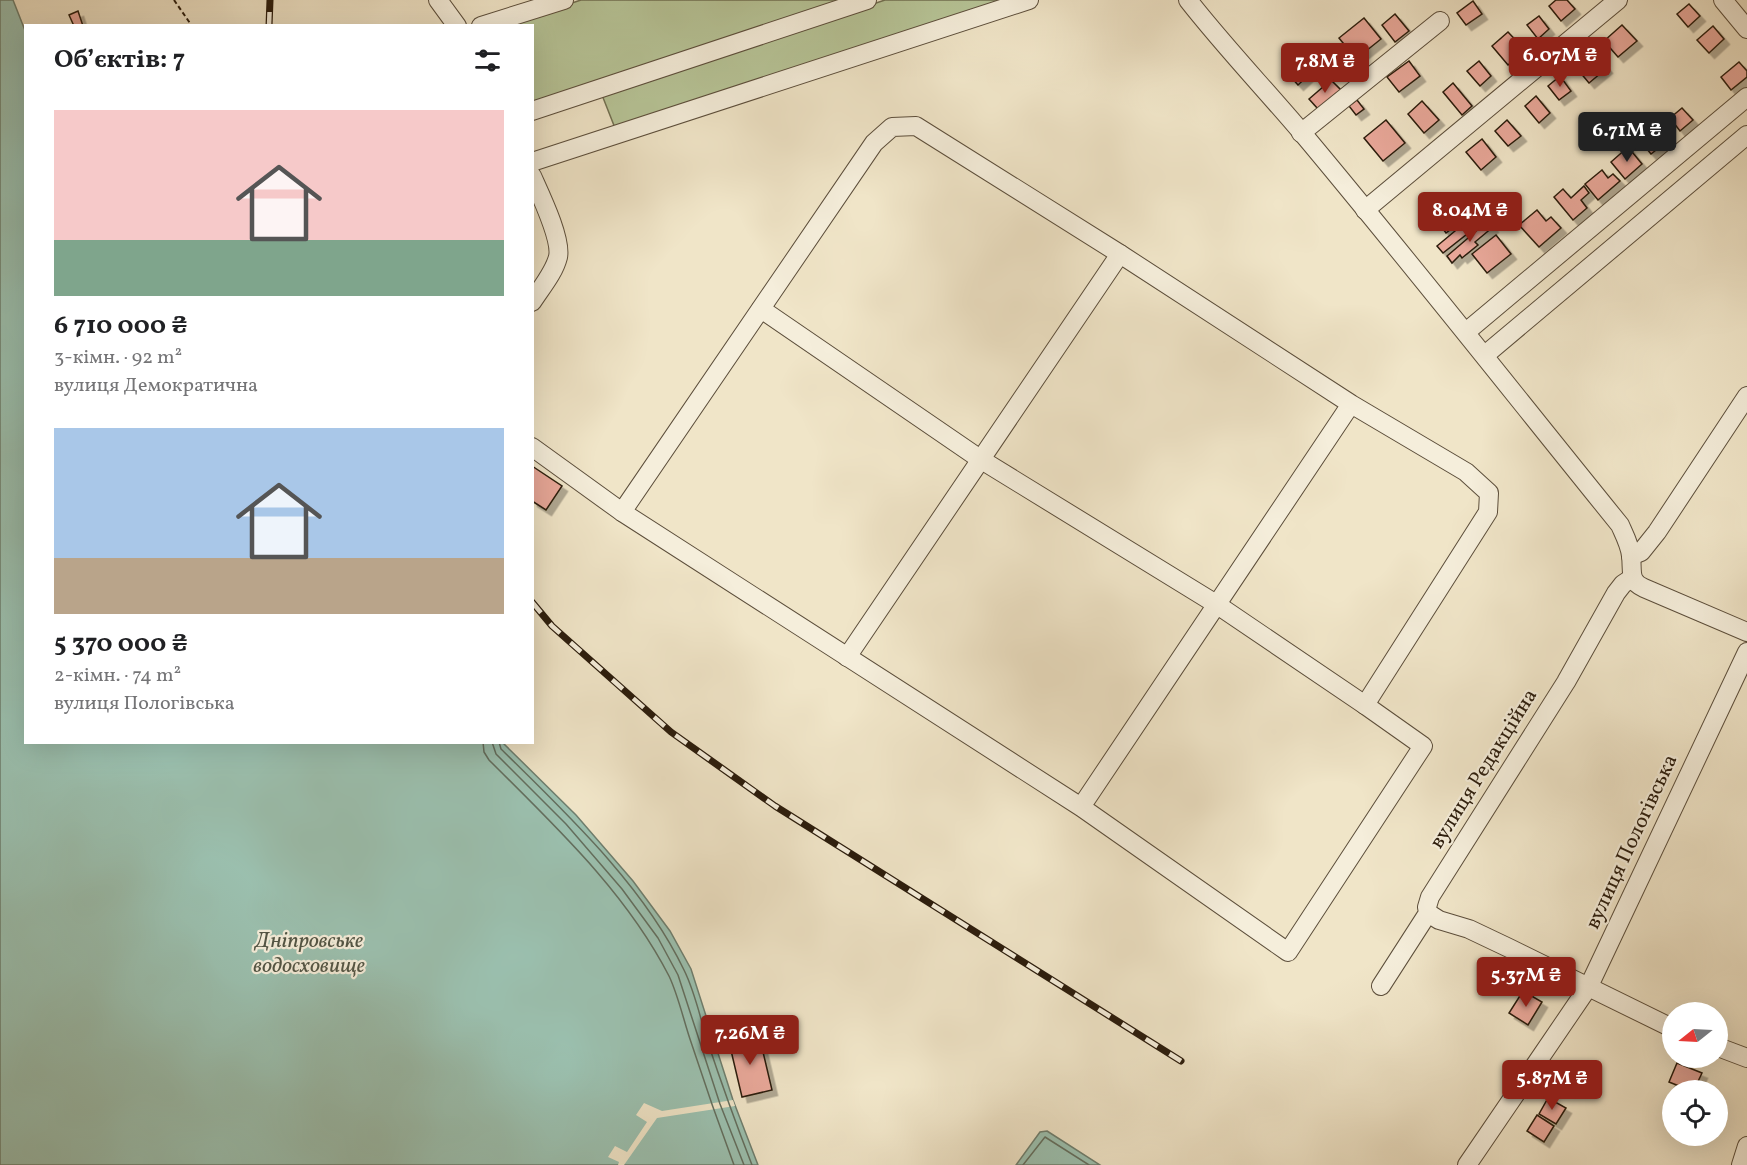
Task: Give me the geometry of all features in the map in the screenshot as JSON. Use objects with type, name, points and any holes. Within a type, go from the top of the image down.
[{"type":"street","points":[[438,0],[456,24]]},
{"type":"street","points":[[487,24],[564,0]]},
{"type":"street","points":[[534,110],[867,0]]},
{"type":"street","points":[[534,161],[1029,0]]},
{"type":"street","points":[[1188,0],[1224,46],[1302,133],[1466,332],[1620,525],[1631,556],[1632,578],[1638,586],[1747,632]]},
{"type":"street","points":[[1365,210],[1618,0]]},
{"type":"street","points":[[1723,0],[1747,29]]},
{"type":"street","points":[[1302,133],[1440,21]]},
{"type":"street","points":[[1466,332],[1747,97]]},
{"type":"street","points":[[622,512],[874,144],[892,127],[916,126],[1120,254],[1350,404],[1466,472],[1489,493],[1488,512],[1365,705]]},
{"type":"street","points":[[1485,356],[1747,135]]},
{"type":"street","points":[[534,181],[554,229],[558,254],[554,268],[534,299]]},
{"type":"street","points":[[847,657],[1120,254]]},
{"type":"street","points":[[534,448],[622,512],[1081,807],[1288,952],[1423,746],[1216,604],[981,459],[760,309]]},
{"type":"street","points":[[1631,556],[1641,552],[1657,532],[1747,396]]},
{"type":"street","points":[[1081,807],[1350,404]]},
{"type":"street","name":"вулиця Редакційна","points":[[1381,986],[1428,914],[1427,907],[1430,897],[1566,682],[1616,593],[1632,578]]},
{"type":"street","name":"вулиця Пологівська","points":[[1467,1165],[1588,987],[1747,652]]},
{"type":"street","points":[[1428,914],[1479,934],[1662,1023]]},
{"type":"street","points":[[1728,1051],[1747,1058]]},
{"type":"street","points":[[1741,1165],[1747,1146]]},
{"type":"path","points":[[174,0],[191,24]]},
{"type":"shaded area","points":[[581,0],[840,0],[534,102],[534,24],[508,24]]},
{"type":"shaded area","points":[[885,0],[1010,0],[615,128],[602,95]]},
{"type":"water","name":"Дніпровське водосховище","points":[[0,0],[13,0],[24,28],[24,744],[504,744],[576,815],[633,881],[670,931],[691,969],[733,1100],[758,1165],[0,1165]]},
{"type":"water","points":[[1047,1131],[1100,1165],[1016,1165],[1040,1132]]},
{"type":"pier","points":[[733,1100],[735,1106],[657,1118],[624,1165],[618,1165],[619,1162],[608,1157],[615,1146],[627,1152],[647,1122],[636,1115],[644,1103],[662,1111]]},
{"type":"building","points":[[1556,0],[1567,0],[1575,9],[1561,21],[1549,6]]},
{"type":"building","points":[[1473,1],[1482,14],[1466,25],[1457,13]]},
{"type":"building","points":[[1689,4],[1700,16],[1688,27],[1677,14]]},
{"type":"building","points":[[78,11],[82,24],[73,24],[69,15]]},
{"type":"building","points":[[1395,14],[1409,31],[1395,42],[1382,25]]},
{"type":"building","points":[[1539,16],[1549,29],[1538,39],[1527,25]]},
{"type":"building","points":[[1364,18],[1381,39],[1356,59],[1339,38]]},
{"type":"building","points":[[1622,25],[1637,41],[1618,57],[1604,41]]},
{"type":"building","points":[[1713,26],[1724,39],[1709,53],[1697,40]]},
{"type":"building","points":[[1508,32],[1525,50],[1508,65],[1492,46]]},
{"type":"building","points":[[1591,49],[1607,68],[1589,83],[1574,65]]},
{"type":"building","points":[[1300,53],[1314,70],[1298,85],[1283,68]]},
{"type":"building","points":[[1409,61],[1420,76],[1399,92],[1387,77]]},
{"type":"building","points":[[1479,61],[1491,76],[1480,86],[1467,71]]},
{"type":"building","points":[[1739,62],[1747,71],[1747,77],[1731,90],[1721,77]]},
{"type":"building","points":[[1560,76],[1571,91],[1559,100],[1548,86]]},
{"type":"building","points":[[1331,80],[1341,90],[1318,109],[1309,99]]},
{"type":"building","points":[[1453,83],[1472,106],[1462,115],[1443,92]]},
{"type":"building","points":[[1536,96],[1550,113],[1539,123],[1525,106]]},
{"type":"building","points":[[1357,100],[1364,109],[1356,115],[1349,106]]},
{"type":"building","points":[[1422,101],[1439,120],[1424,133],[1408,114]]},
{"type":"building","points":[[1682,108],[1693,120],[1680,131],[1670,118]]},
{"type":"building","points":[[1386,120],[1405,143],[1383,161],[1364,138]]},
{"type":"building","points":[[1507,120],[1521,136],[1508,146],[1495,131]]},
{"type":"building","points":[[1652,127],[1665,143],[1651,154],[1638,138]]},
{"type":"building","points":[[1482,139],[1496,157],[1481,170],[1466,152]]},
{"type":"building","points":[[1628,147],[1642,164],[1625,179],[1611,162]]},
{"type":"building","points":[[1602,170],[1608,178],[1613,174],[1620,181],[1598,200],[1585,184]]},
{"type":"building","points":[[1584,186],[1589,193],[1581,200],[1587,208],[1573,220],[1554,197],[1563,189],[1571,198]]},
{"type":"building","points":[[1454,198],[1468,216],[1446,233],[1432,214]]},
{"type":"building","points":[[1537,210],[1546,221],[1551,217],[1561,228],[1539,247],[1519,225]]},
{"type":"building","points":[[1488,221],[1493,227],[1475,242],[1478,245],[1462,258],[1460,255],[1452,263],[1447,256]]},
{"type":"building","points":[[1461,226],[1467,234],[1443,253],[1437,246]]},
{"type":"building","points":[[1496,235],[1511,254],[1487,273],[1472,254]]},
{"type":"building","points":[[534,467],[562,486],[546,510],[534,502]]},
{"type":"building","points":[[1523,991],[1542,1002],[1528,1025],[1509,1013]]},
{"type":"building","points":[[759,1035],[772,1090],[742,1097],[729,1042]]},
{"type":"building","points":[[1675,1068],[1690,1068],[1702,1073],[1699,1080],[1670,1080]]},
{"type":"building","points":[[1548,1098],[1566,1108],[1556,1124],[1539,1114]]},
{"type":"building","points":[[1537,1115],[1554,1126],[1544,1142],[1527,1131]]},
{"type":"railway","points":[[269,24],[270,0]]},
{"type":"railway","points":[[534,604],[552,626],[671,732],[775,806],[1181,1061]]}]
